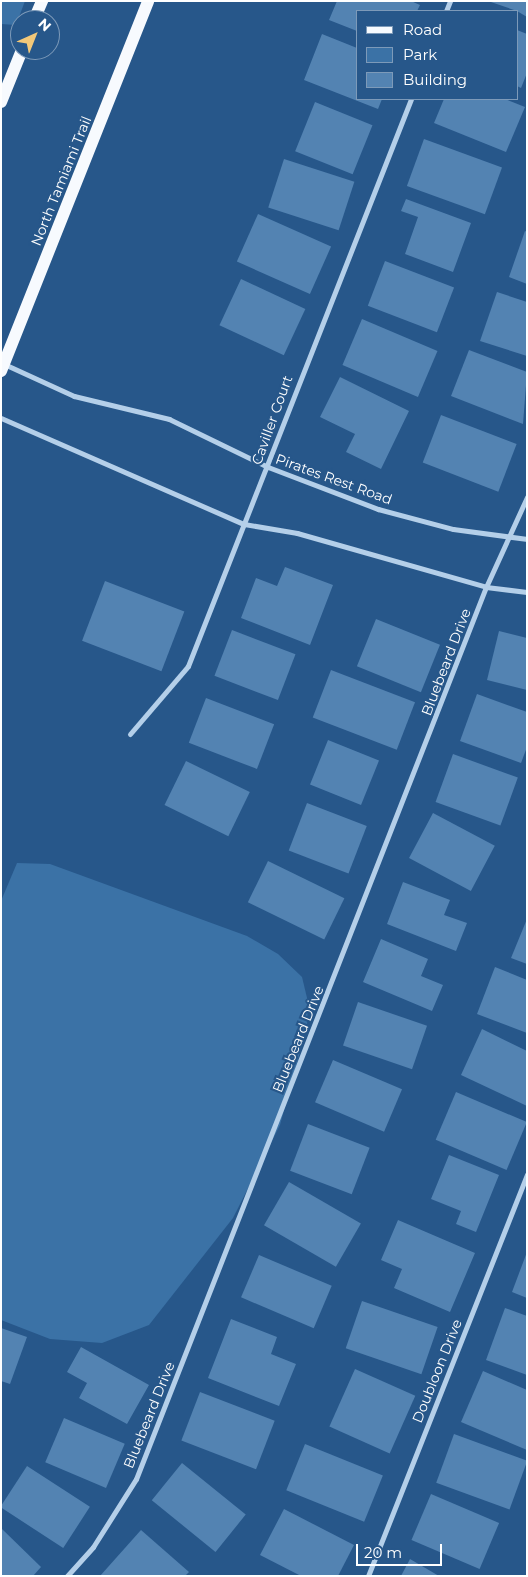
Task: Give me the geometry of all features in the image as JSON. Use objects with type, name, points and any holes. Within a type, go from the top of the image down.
[{"type":"main road","name":"North Tamiami Trail","points":[[2,366],[148,1]]},
{"type":"main road","points":[[1,102],[18,60]]},
{"type":"street","name":"Caviller Court","points":[[130,734],[188,666],[268,467],[281,423],[411,100]]},
{"type":"street","name":"Pirates Rest Road","points":[[2,366],[74,396],[169,419],[268,467],[378,509],[453,528],[527,539]]},
{"type":"street","points":[[1,418],[244,524],[297,533],[486,587],[527,592]]},
{"type":"street","name":"Bluebeard Drive","points":[[67,1576],[116,1514],[150,1445],[486,587],[527,497]]},
{"type":"street","name":"Doubloon Drive","points":[[368,1576],[527,1174]]},
{"type":"green space","points":[[1,1],[25,1],[22,10],[10,10],[10,25],[1,24]]},
{"type":"green space","points":[[17,863],[50,864],[247,936],[278,954],[302,977],[308,1002],[307,1026],[280,1125],[233,1218],[149,1325],[102,1343],[50,1339],[1,1320],[1,901]]},
{"type":"building","points":[[337,1],[411,1],[420,5],[418,10],[356,10],[356,31],[329,20]]},
{"type":"building","points":[[488,1],[527,1],[527,17],[518,10]]},
{"type":"building","points":[[518,30],[527,34],[527,73],[521,88],[518,86]]},
{"type":"building","points":[[322,34],[356,48],[356,100],[382,100],[378,109],[304,80]]},
{"type":"building","points":[[444,100],[508,100],[525,107],[506,152],[434,123]]},
{"type":"building","points":[[315,102],[372,125],[353,174],[295,151]]},
{"type":"building","points":[[424,139],[502,167],[485,214],[407,186]]},
{"type":"building","points":[[284,159],[354,182],[339,230],[268,208]]},
{"type":"building","points":[[406,199],[471,223],[453,272],[405,254],[418,217],[401,211]]},
{"type":"building","points":[[258,214],[331,247],[310,294],[237,262]]},
{"type":"building","points":[[525,231],[527,232],[527,284],[509,277]]},
{"type":"building","points":[[385,261],[454,288],[437,332],[368,306]]},
{"type":"building","points":[[241,279],[305,309],[284,355],[219,325]]},
{"type":"building","points":[[497,292],[527,302],[527,356],[480,341]]},
{"type":"building","points":[[362,319],[437,351],[418,397],[342,365]]},
{"type":"building","points":[[469,350],[527,372],[523,424],[451,396]]},
{"type":"building","points":[[340,377],[409,411],[381,469],[346,452],[355,434],[320,417]]},
{"type":"building","points":[[441,415],[517,444],[498,492],[423,463]]},
{"type":"building","points":[[285,567],[333,585],[310,645],[241,618],[256,578],[277,586]]},
{"type":"building","points":[[105,581],[184,611],[161,671],[82,641]]},
{"type":"building","points":[[376,619],[440,645],[421,692],[357,666]]},
{"type":"building","points":[[232,630],[295,654],[278,700],[214,676]]},
{"type":"building","points":[[499,631],[527,638],[527,690],[487,680]]},
{"type":"building","points":[[331,670],[415,702],[397,750],[313,718]]},
{"type":"building","points":[[477,694],[527,712],[527,747],[521,763],[460,741]]},
{"type":"building","points":[[206,698],[274,724],[257,769],[189,743]]},
{"type":"building","points":[[328,740],[379,761],[361,805],[310,785]]},
{"type":"building","points":[[453,754],[518,778],[500,826],[436,802]]},
{"type":"building","points":[[186,761],[250,792],[228,836],[165,805]]},
{"type":"building","points":[[307,803],[367,826],[348,874],[289,851]]},
{"type":"building","points":[[433,813],[495,846],[471,891],[409,858]]},
{"type":"building","points":[[268,861],[344,898],[324,940],[248,902]]},
{"type":"building","points":[[403,882],[450,900],[444,915],[467,923],[456,951],[387,924]]},
{"type":"building","points":[[527,919],[527,964],[511,958]]},
{"type":"building","points":[[381,939],[428,959],[421,976],[443,985],[432,1011],[363,982]]},
{"type":"building","points":[[495,967],[527,980],[527,1033],[477,1014]]},
{"type":"building","points":[[358,1002],[427,1026],[412,1069],[343,1045]]},
{"type":"building","points":[[482,1029],[527,1051],[527,1106],[461,1075]]},
{"type":"building","points":[[333,1060],[402,1089],[384,1132],[315,1102]]},
{"type":"building","points":[[456,1092],[527,1122],[507,1170],[436,1140]]},
{"type":"building","points":[[308,1124],[370,1148],[352,1194],[290,1171]]},
{"type":"building","points":[[449,1155],[499,1175],[476,1232],[456,1224],[461,1211],[431,1199]]},
{"type":"building","points":[[289,1182],[361,1224],[336,1267],[264,1225]]},
{"type":"building","points":[[398,1220],[475,1253],[450,1312],[394,1288],[402,1269],[381,1260]]},
{"type":"building","points":[[527,1252],[527,1298],[512,1292]]},
{"type":"building","points":[[259,1255],[332,1286],[314,1328],[241,1297]]},
{"type":"building","points":[[362,1301],[438,1327],[421,1374],[346,1348]]},
{"type":"building","points":[[505,1308],[527,1316],[527,1375],[486,1360]]},
{"type":"building","points":[[231,1319],[277,1337],[271,1354],[296,1364],[279,1406],[208,1378]]},
{"type":"building","points":[[1,1328],[27,1337],[10,1384],[1,1381]]},
{"type":"building","points":[[81,1347],[149,1385],[127,1424],[79,1398],[87,1383],[67,1372]]},
{"type":"building","points":[[355,1369],[415,1396],[390,1453],[329,1427]]},
{"type":"building","points":[[483,1371],[527,1390],[527,1450],[461,1422]]},
{"type":"building","points":[[200,1392],[275,1421],[256,1469],[181,1441]]},
{"type":"building","points":[[64,1418],[125,1444],[106,1488],[45,1462]]},
{"type":"building","points":[[454,1434],[527,1461],[510,1510],[436,1483]]},
{"type":"building","points":[[305,1444],[383,1475],[364,1522],[286,1490]]},
{"type":"building","points":[[182,1463],[246,1515],[216,1552],[152,1500]]},
{"type":"building","points":[[27,1466],[90,1507],[63,1548],[1,1508]]},
{"type":"building","points":[[431,1494],[499,1523],[480,1569],[411,1540]]},
{"type":"building","points":[[284,1509],[354,1545],[338,1576],[301,1576],[260,1555]]},
{"type":"building","points":[[1,1528],[41,1567],[33,1576],[1,1576]]},
{"type":"building","points":[[141,1530],[189,1572],[185,1576],[100,1576]]},
{"type":"building","points":[[410,1559],[439,1576],[401,1576]]}]
